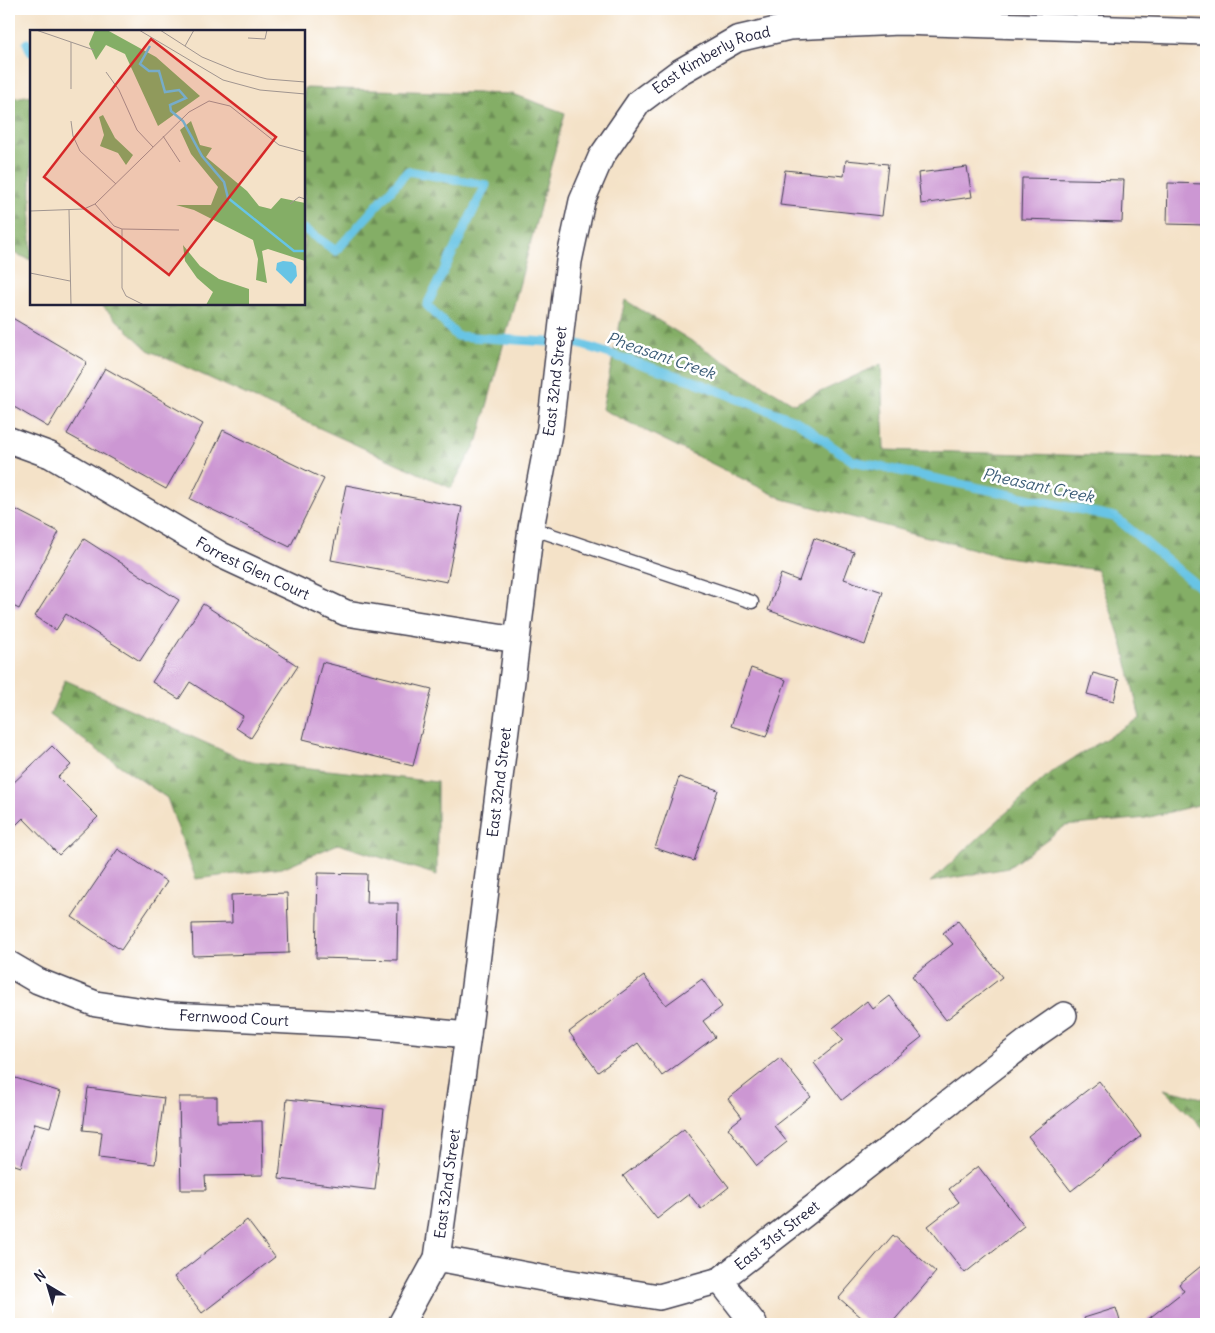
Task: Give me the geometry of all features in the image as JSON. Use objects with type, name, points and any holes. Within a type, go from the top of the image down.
[{"type":"street","name":"East Kimberly Road","points":[[576,232],[582,201],[601,156],[639,102],[678,73],[737,39],[789,27],[900,22],[1206,32]]},
{"type":"street","name":"East 32nd Street","points":[[401,1324],[437,1258],[468,1035],[531,528],[550,428],[569,261],[576,232]]},
{"type":"street","name":"Forrest Glen Court","points":[[9,440],[50,455],[221,555],[346,612],[517,640]]},
{"type":"street","name":"Fernwood Court","points":[[9,964],[38,981],[96,1004],[170,1015],[349,1024],[468,1035]]},
{"type":"street","name":"East 31st Street","points":[[437,1258],[547,1279],[659,1297],[720,1280],[1038,1032],[1064,1015]]},
{"type":"street","points":[[720,1280],[754,1324]]},
{"type":"lane","points":[[531,528],[752,602]]},
{"type":"green space","points":[[305,88],[513,94],[565,113],[478,440],[451,488],[148,350],[101,305],[305,305]]},
{"type":"green space","points":[[30,95],[30,260],[9,251],[9,99]]},
{"type":"green space","points":[[625,300],[794,404],[881,364],[884,450],[1206,459],[1206,803],[1146,818],[1065,826],[1008,868],[930,882],[1051,772],[1140,718],[1123,646],[1097,570],[1000,556],[783,499],[602,409]]},
{"type":"green space","points":[[65,680],[246,761],[437,782],[437,875],[338,844],[282,868],[196,879],[167,798],[50,715]]},
{"type":"green space","points":[[1164,1089],[1206,1099],[1206,1131]]},
{"type":"building","points":[[846,160],[888,164],[882,216],[780,205],[785,170],[844,176]]},
{"type":"building","points":[[967,167],[972,197],[921,204],[918,173]]},
{"type":"building","points":[[1022,178],[1124,180],[1122,222],[1021,219]]},
{"type":"building","points":[[1168,183],[1206,184],[1206,225],[1167,224]]},
{"type":"building","points":[[9,316],[87,362],[48,427],[9,404]]},
{"type":"building","points":[[105,368],[203,424],[166,489],[67,434]]},
{"type":"building","points":[[223,430],[324,479],[290,547],[190,499]]},
{"type":"building","points":[[346,485],[462,507],[447,582],[331,560]]},
{"type":"building","points":[[9,506],[59,532],[19,609],[9,604]]},
{"type":"building","points":[[814,538],[854,552],[844,579],[883,592],[865,645],[768,610],[781,574],[799,581]]},
{"type":"building","points":[[84,539],[179,600],[140,661],[66,614],[56,630],[35,616]]},
{"type":"building","points":[[203,604],[298,666],[251,738],[236,728],[243,716],[190,682],[179,699],[152,682]]},
{"type":"building","points":[[322,662],[432,689],[413,766],[303,739]]},
{"type":"building","points":[[751,668],[786,680],[766,737],[731,726]]},
{"type":"building","points":[[1093,673],[1119,680],[1114,701],[1087,694]]},
{"type":"building","points":[[52,746],[71,765],[58,777],[98,817],[59,855],[23,818],[9,832],[9,787]]},
{"type":"building","points":[[679,777],[718,790],[694,861],[655,848]]},
{"type":"building","points":[[118,849],[167,882],[121,950],[72,917]]},
{"type":"building","points":[[318,873],[367,874],[366,903],[398,903],[397,960],[316,958]]},
{"type":"building","points":[[287,893],[289,953],[193,956],[192,924],[232,923],[231,895]]},
{"type":"building","points":[[958,921],[1002,977],[946,1020],[912,976],[953,944],[943,933]]},
{"type":"building","points":[[644,976],[666,1005],[702,979],[722,1007],[703,1021],[715,1037],[662,1076],[638,1043],[598,1072],[569,1032]]},
{"type":"building","points":[[890,996],[922,1037],[842,1100],[814,1063],[843,1040],[833,1028],[867,1001],[873,1009]]},
{"type":"building","points":[[780,1058],[811,1097],[774,1126],[787,1142],[757,1166],[728,1128],[742,1117],[728,1099]]},
{"type":"building","points":[[9,1076],[61,1092],[50,1127],[35,1123],[21,1167],[9,1163]]},
{"type":"building","points":[[1099,1081],[1141,1136],[1071,1191],[1028,1136]]},
{"type":"building","points":[[88,1088],[164,1098],[155,1164],[99,1157],[102,1132],[83,1130]]},
{"type":"building","points":[[179,1097],[217,1097],[217,1122],[262,1121],[263,1175],[205,1176],[206,1190],[181,1190]]},
{"type":"building","points":[[287,1099],[384,1109],[375,1190],[279,1179]]},
{"type":"building","points":[[684,1129],[729,1187],[701,1209],[689,1194],[657,1219],[623,1176]]},
{"type":"building","points":[[978,1166],[1024,1226],[965,1273],[928,1226],[959,1202],[949,1189]]},
{"type":"building","points":[[247,1220],[275,1257],[202,1313],[174,1277]]},
{"type":"building","points":[[893,1235],[936,1272],[891,1324],[869,1324],[839,1298]]},
{"type":"building","points":[[1206,1262],[1206,1324],[1151,1324],[1147,1320],[1184,1291],[1179,1284]]},
{"type":"building","points":[[1116,1308],[1121,1324],[1086,1324],[1084,1318]]},
{"type":"waterway","name":"Pheasant Creek","points":[[27,43],[30,50]]},
{"type":"waterway","name":"Pheasant Creek","points":[[305,230],[336,251],[408,171],[486,185],[427,305],[457,336],[579,344],[693,381],[796,421],[853,461],[1115,517],[1206,593]]}]
